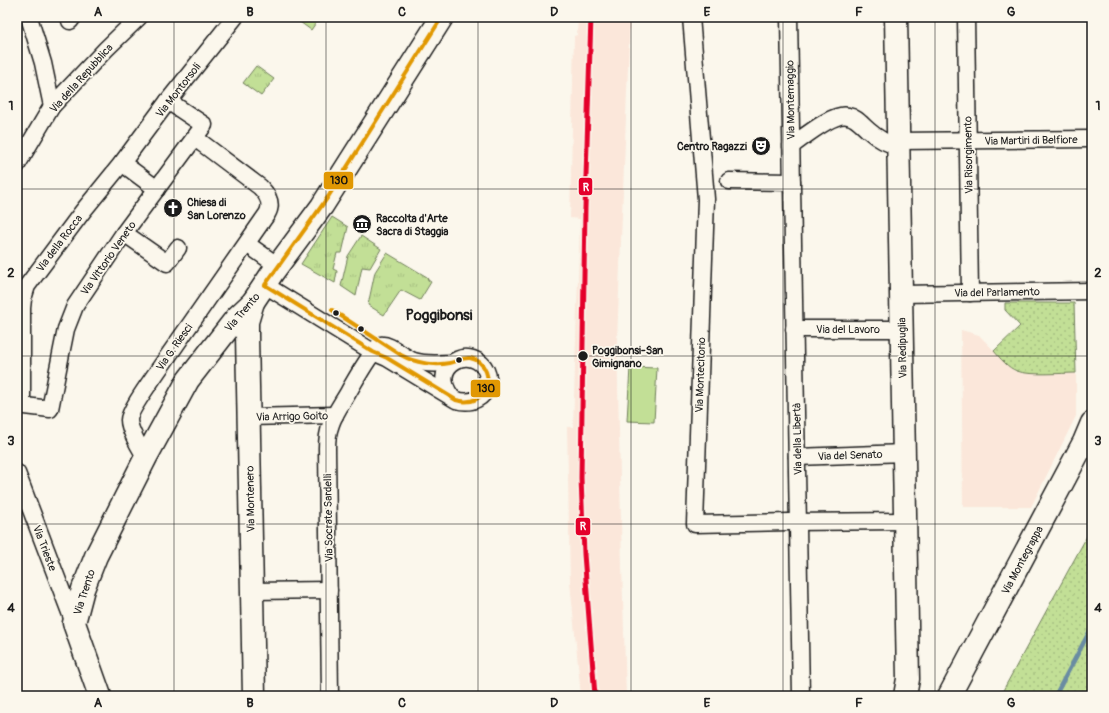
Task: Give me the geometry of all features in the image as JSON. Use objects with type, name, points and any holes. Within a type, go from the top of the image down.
[{"type":"main road","name":"Via Trento","points":[[74,622],[83,589],[96,556],[146,457],[184,387],[222,335],[237,317],[253,302],[328,197],[442,17]]},
{"type":"main road","name":"Via Redipuglia","points":[[896,17],[908,690]]},
{"type":"main road","name":"Via Montenero","points":[[253,302],[247,322],[247,350],[254,696]]},
{"type":"main road","points":[[222,335],[238,337],[247,350]]},
{"type":"main road","name":"Via Montegrappa","points":[[949,696],[1084,442],[1092,423]]},
{"type":"main road","points":[[74,622],[100,696]]},
{"type":"street","points":[[29,17],[43,63],[52,106]]},
{"type":"street","name":"Via della Repubblica","points":[[17,164],[52,106],[106,49],[139,17]]},
{"type":"street","name":"Via Montorsoli","points":[[122,163],[235,17]]},
{"type":"street","name":"Via Montecitorio","points":[[692,17],[706,199],[695,524],[905,521]]},
{"type":"street","name":"Via Montemaggio","points":[[789,17],[792,182]]},
{"type":"street","name":"Via Risorgimento","points":[[966,17],[970,293]]},
{"type":"street","name":"Via Vittorio Veneto","points":[[20,405],[50,409],[66,329],[79,299],[124,233],[204,125],[168,102]]},
{"type":"street","points":[[791,146],[824,123],[843,115],[855,118],[882,141],[891,145],[898,144]]},
{"type":"street","name":"Via G. Riesci","points":[[146,457],[137,443],[129,421],[130,416],[157,372],[270,210],[268,197],[258,185],[195,138]]},
{"type":"street","name":"Via Martiri di Belfiore","points":[[898,144],[968,141],[1092,140]]},
{"type":"street","points":[[122,163],[157,189]]},
{"type":"street","name":"Via della Rocca","points":[[20,405],[22,303],[26,290],[33,278],[78,217],[122,163]]},
{"type":"street","points":[[729,181],[792,182]]},
{"type":"street","name":"Via della Libertà","points":[[792,182],[801,696]]},
{"type":"street","points":[[124,233],[167,264],[178,248]]},
{"type":"street","points":[[247,244],[278,266]]},
{"type":"street","points":[[265,285],[373,352],[387,358],[456,400],[469,402],[475,400],[485,392],[488,378],[483,365],[471,358],[457,359],[451,363],[444,376],[446,390],[451,396]]},
{"type":"street","name":"Via del Parlamento","points":[[901,294],[1092,291]]},
{"type":"street","name":"Via del Lavoro","points":[[794,329],[902,329]]},
{"type":"street","points":[[373,352],[379,346],[384,344],[415,361],[451,363]]},
{"type":"street","name":"Via Socrate Sardelli","points":[[330,696],[327,448],[329,429],[335,415],[373,352]]},
{"type":"street","name":"Via Arrigo Goito","points":[[249,417],[335,415]]},
{"type":"street","name":"Via del Senato","points":[[797,457],[904,453]]},
{"type":"street","name":"Via Trieste","points":[[17,473],[74,622]]},
{"type":"street","points":[[252,591],[329,590]]},
{"type":"shaded area","points":[[578,17],[630,17],[617,341],[626,696],[581,696],[570,582],[567,427],[573,427],[580,219],[570,218],[574,36],[577,35]]},
{"type":"shaded area","points":[[961,330],[979,335],[1015,371],[1024,373],[1076,373],[1076,416],[1031,507],[963,507]]},
{"type":"green space","points":[[293,17],[320,17],[311,30]]},
{"type":"green space","points":[[256,66],[274,79],[261,96],[243,83]]},
{"type":"green space","points":[[332,217],[348,227],[342,253],[337,253],[333,269],[337,271],[335,283],[301,264]]},
{"type":"green space","points":[[361,236],[381,249],[370,268],[362,267],[356,296],[341,286],[348,256]]},
{"type":"green space","points":[[387,253],[427,277],[431,282],[420,300],[401,290],[384,315],[368,305],[375,272]]},
{"type":"green space","points":[[1005,303],[1074,303],[1076,373],[1022,373],[1010,368],[994,351],[1020,326],[1005,310]]},
{"type":"green space","points":[[630,367],[657,368],[654,422],[627,421]]},
{"type":"green space","points":[[1092,527],[1092,696],[1000,696]]},
{"type":"waterway","points":[[1055,696],[1092,627]]},
{"type":"transit line","name":"130","points":[[332,310],[401,355],[412,360],[438,364],[455,362],[467,358],[476,360],[484,367],[486,372],[487,382],[484,392],[472,401],[456,400],[387,358],[373,352],[265,285],[328,197],[442,17]]},
{"type":"transit line","name":"R","points":[[591,17],[585,208],[581,478],[584,554],[595,696]]},
{"type":"place","name":"Centro Ragazzi","points":[[761,146]]},
{"type":"place","name":"Chiesa di San Lorenzo","points":[[173,208]]},
{"type":"place","name":"Raccolta d'Arte Sacra di Staggia","points":[[362,224]]},
{"type":"place","name":"Poggibonsi-San Gimignano","points":[[583,356]]},
{"type":"district","name":"Poggibonsi","points":[[439,315]]}]
